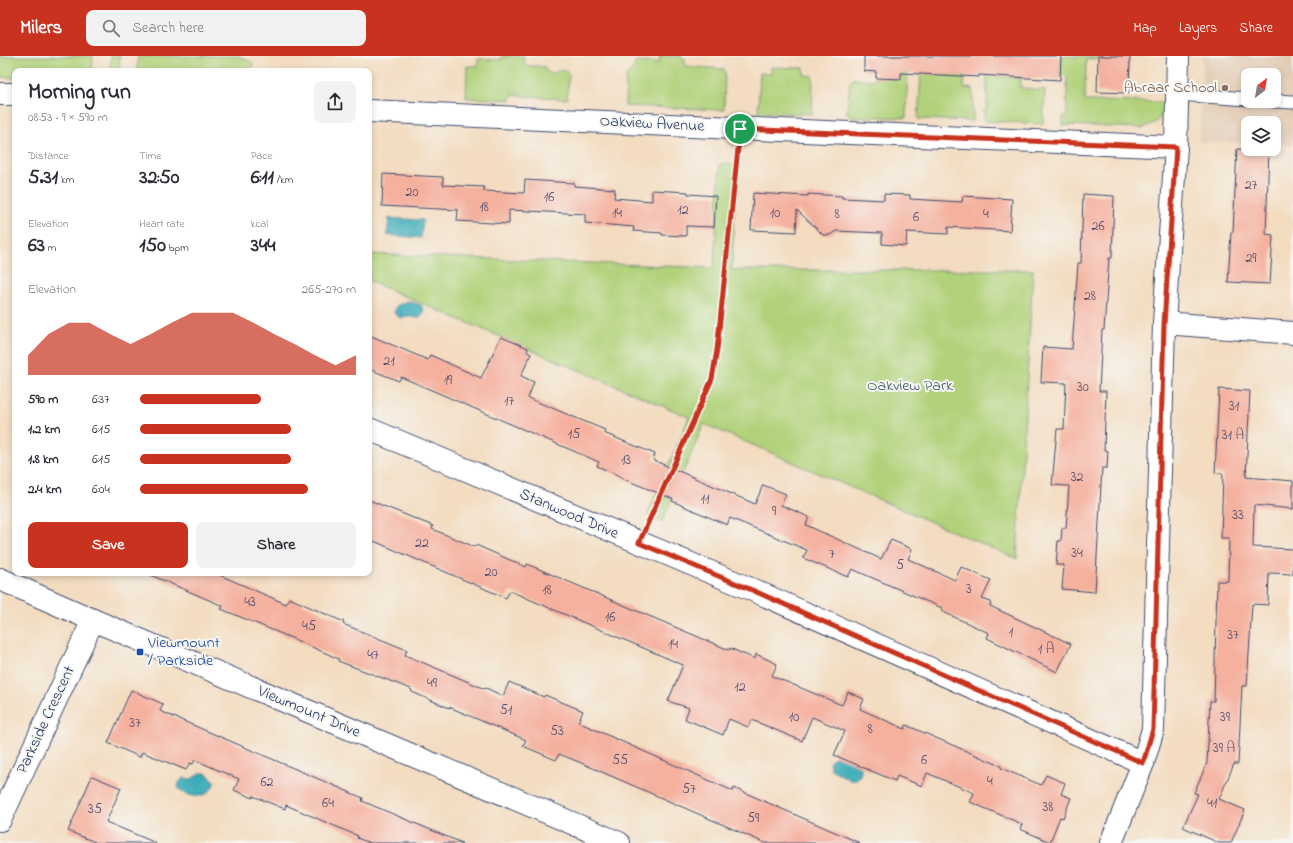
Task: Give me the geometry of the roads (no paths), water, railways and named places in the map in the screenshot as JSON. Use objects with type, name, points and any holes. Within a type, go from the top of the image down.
[{"type":"street","points":[[1111,843],[1143,763],[1153,729],[1164,324],[1176,147],[1178,56]]},
{"type":"street","points":[[0,94],[12,94]]},
{"type":"street","name":"Oakview Avenue","points":[[372,111],[740,129],[1176,147]]},
{"type":"street","points":[[1164,324],[1293,332]]},
{"type":"street","name":"Stanwood Drive","points":[[372,430],[760,593],[1143,763]]},
{"type":"street","name":"Viewmount Drive","points":[[0,579],[93,620],[619,843]]},
{"type":"street","name":"Parkside Crescent","points":[[0,817],[93,620]]},
{"type":"lane","points":[[1177,94],[1241,99]]},
{"type":"lane","points":[[1281,101],[1293,102]]},
{"type":"water","points":[[389,218],[423,220],[421,238],[387,235]]},
{"type":"water","points":[[408,301],[421,305],[424,311],[420,318],[407,316],[400,318],[394,313],[397,306]]},
{"type":"water","points":[[835,757],[846,758],[857,763],[861,768],[859,777],[850,780],[831,769],[829,762]]},
{"type":"water","points":[[201,773],[206,773],[214,780],[214,785],[207,793],[192,796],[182,792],[178,788],[179,782],[183,778],[191,779]]},
{"type":"place","name":"Abraar School","points":[[1225,88]]},
{"type":"place","name":"Viewmount / Parkside","points":[[140,652]]},
{"type":"park label","name":"Oakview Park","points":[[910,386]]}]
